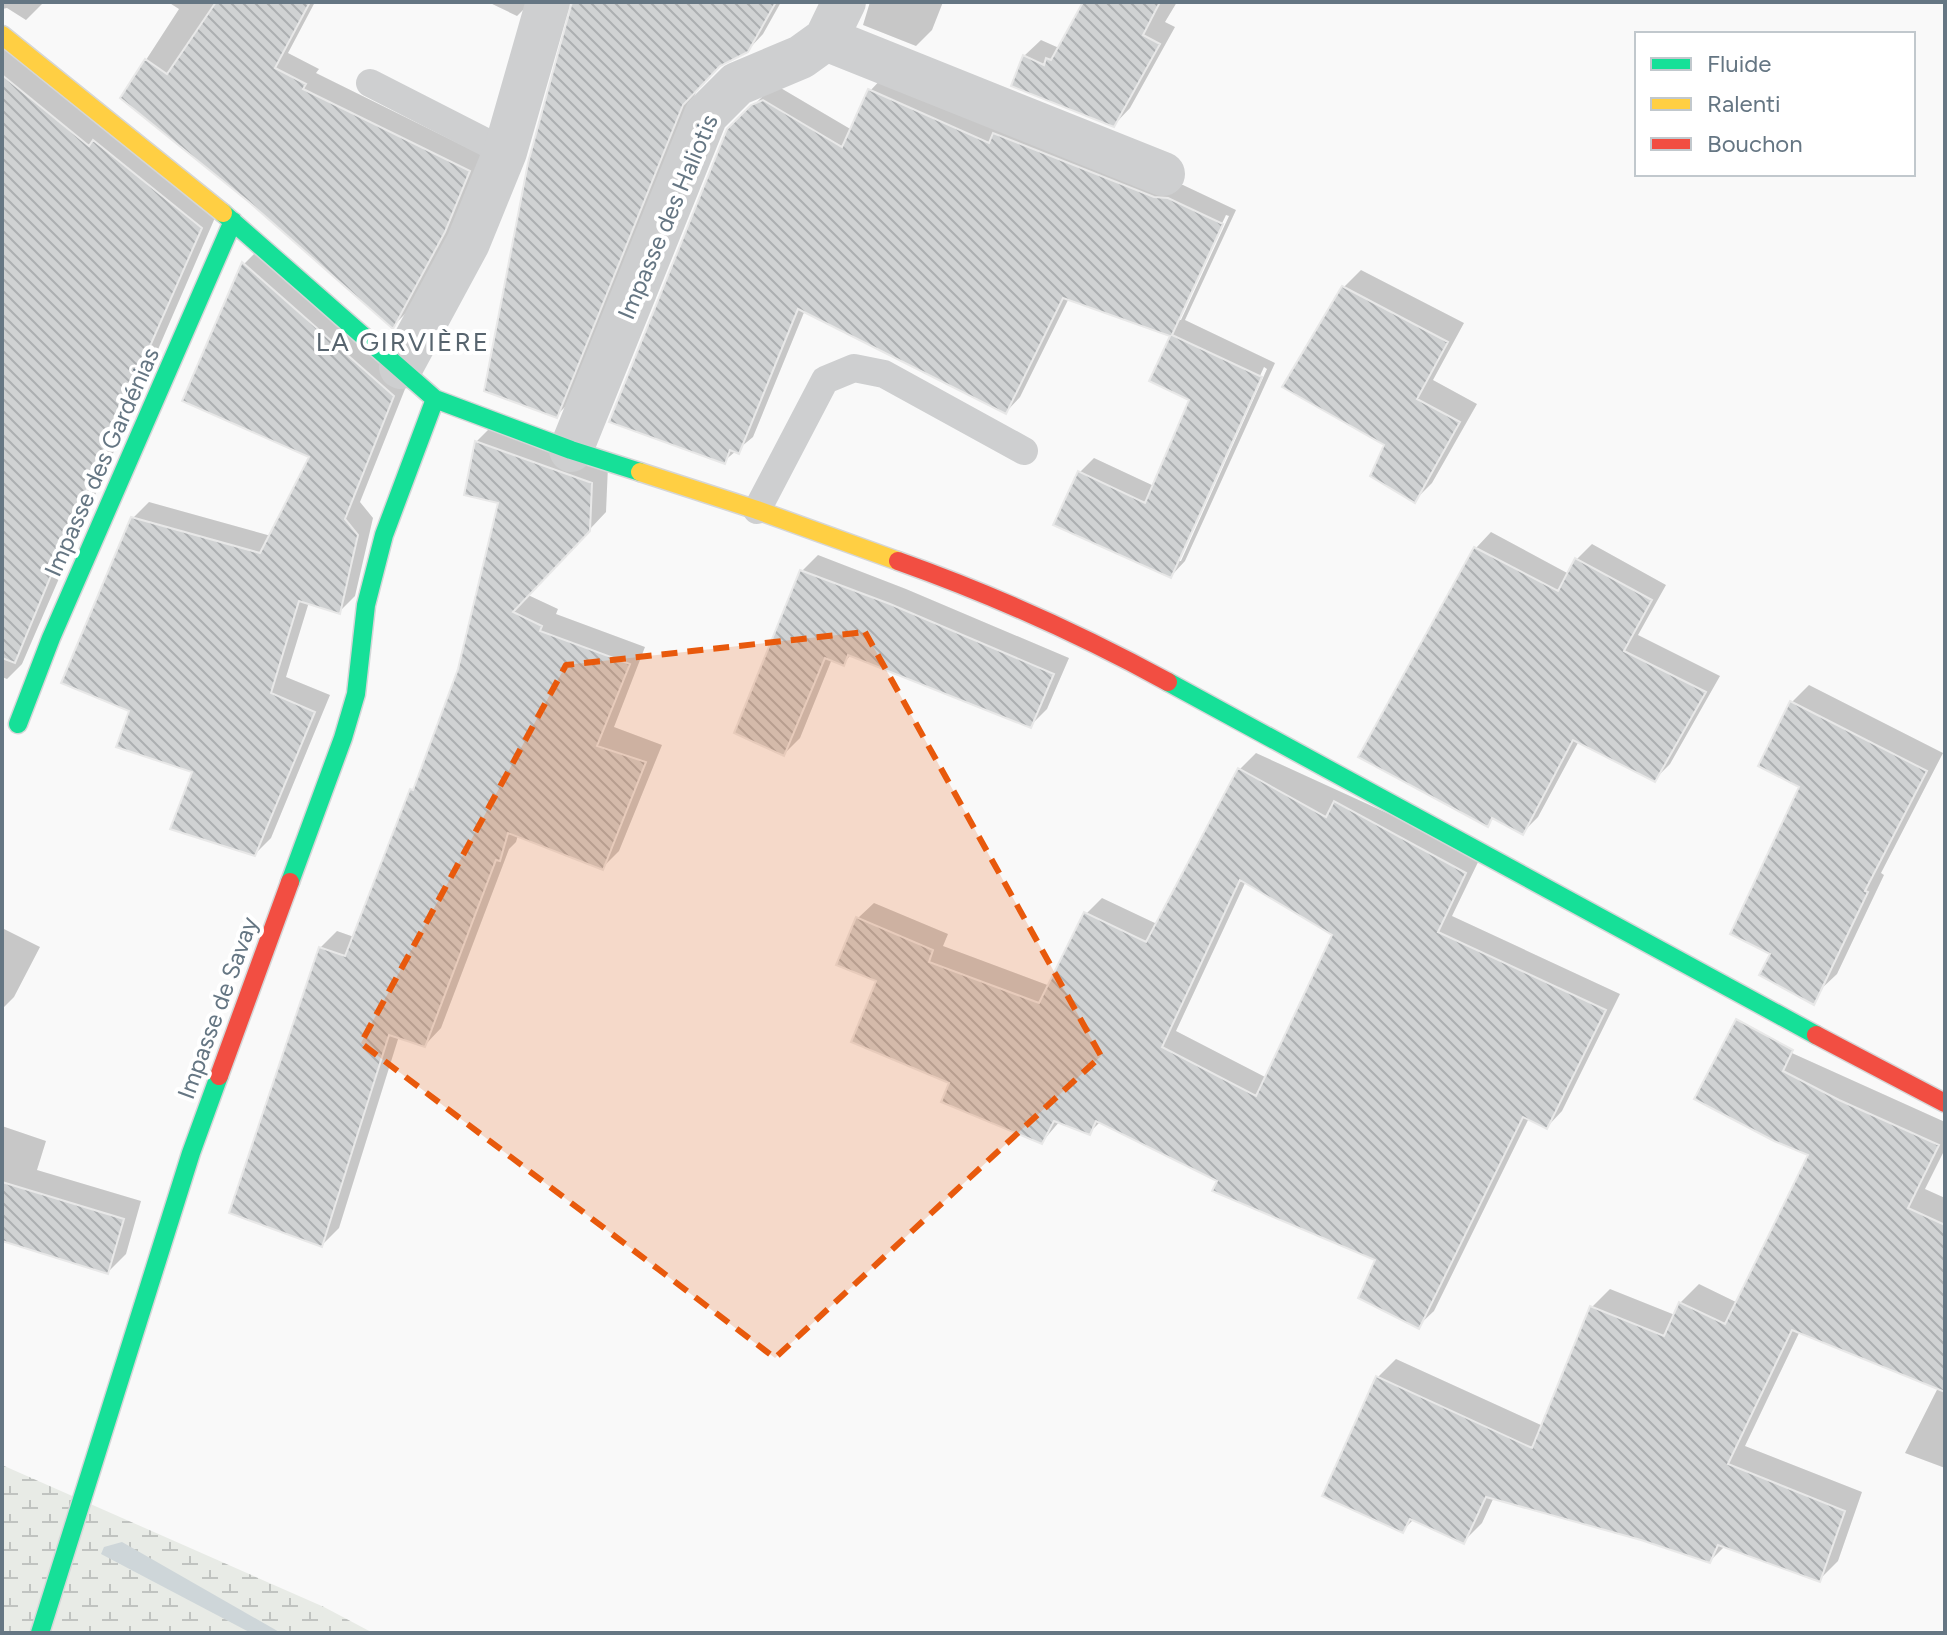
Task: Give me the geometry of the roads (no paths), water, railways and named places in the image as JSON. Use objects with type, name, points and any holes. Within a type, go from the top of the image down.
[{"type":"street","points":[[401,367],[468,243],[505,152],[548,2]]},
{"type":"street","name":"Impasse des Haliotis","points":[[571,450],[706,115],[737,84],[801,57],[835,20],[1163,174]]},
{"type":"street","points":[[2,35],[233,221],[435,399],[571,450],[757,510],[962,584],[1117,654],[1945,1103]]},
{"type":"street","name":"Impasse des Gardénias","points":[[18,724],[51,638],[233,221]]},
{"type":"street","name":"Impasse de Savay","points":[[40,1633],[191,1153],[343,738],[356,694],[366,605],[384,535],[435,399]]},
{"type":"lane","points":[[370,83],[505,152]]},
{"type":"lane","points":[[757,510],[825,380],[854,368],[884,374],[1024,451]]},
{"type":"district","name":"LA GIRVIÈRE","points":[[403,342]]}]
